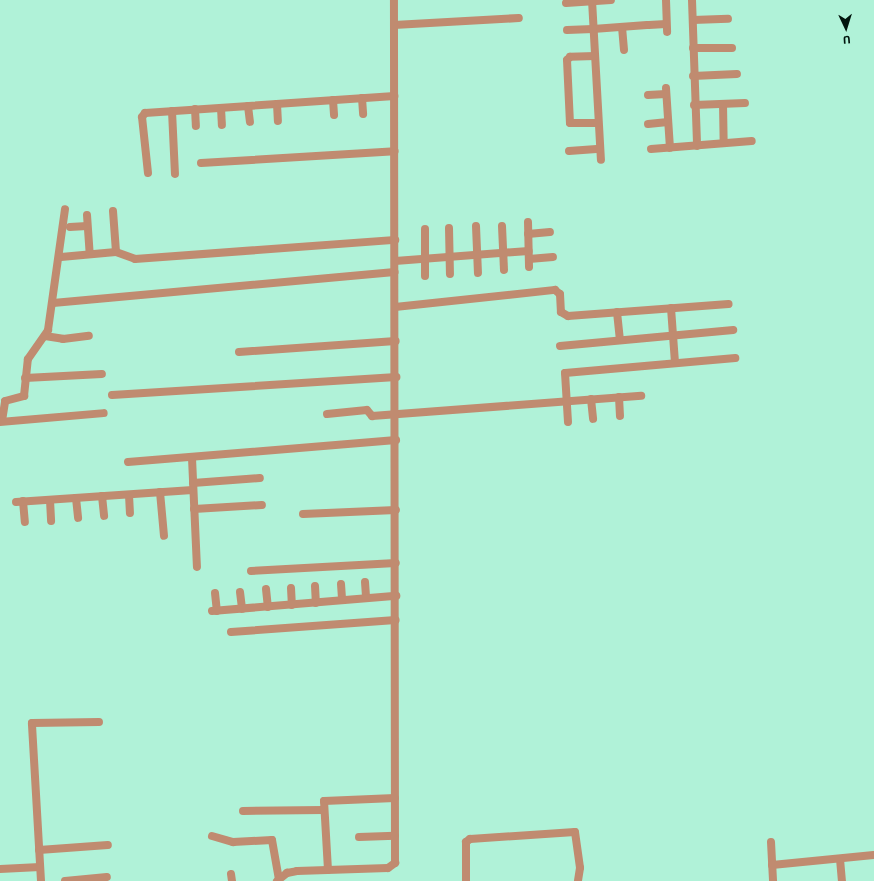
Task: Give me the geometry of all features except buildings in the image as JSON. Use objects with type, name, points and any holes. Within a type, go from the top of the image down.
[{"type":"street","points":[[212,836],[233,842],[272,840],[278,880],[287,873],[297,871],[392,867],[395,863],[396,341],[394,0]]},
{"type":"street","points":[[566,3],[611,0]]},
{"type":"street","points":[[567,30],[648,25],[667,28],[666,0]]},
{"type":"street","points":[[692,0],[693,76],[697,146]]},
{"type":"street","points":[[592,1],[601,160]]},
{"type":"street","points":[[394,25],[519,18]]},
{"type":"street","points":[[693,20],[728,19]]},
{"type":"street","points":[[622,27],[624,50]]},
{"type":"street","points":[[693,48],[732,48]]},
{"type":"street","points":[[595,56],[568,58],[567,68],[570,123],[598,122]]},
{"type":"street","points":[[693,76],[737,74]]},
{"type":"street","points":[[648,95],[666,91],[670,148]]},
{"type":"street","points":[[148,173],[142,115],[195,109],[394,96]]},
{"type":"street","points":[[362,98],[363,114]]},
{"type":"street","points":[[334,100],[334,115]]},
{"type":"street","points":[[694,105],[745,103]]},
{"type":"street","points":[[277,104],[278,120]]},
{"type":"street","points":[[723,104],[724,143]]},
{"type":"street","points":[[248,106],[250,122]]},
{"type":"street","points":[[221,108],[222,125]]},
{"type":"street","points":[[195,109],[196,126]]},
{"type":"street","points":[[172,111],[175,174]]},
{"type":"street","points":[[648,124],[668,122]]},
{"type":"street","points":[[651,149],[752,141]]},
{"type":"street","points":[[569,151],[600,149]]},
{"type":"street","points":[[201,163],[395,151]]},
{"type":"street","points":[[66,210],[61,257],[50,322],[45,336],[28,359],[24,396],[5,401],[1,421],[104,413]]},
{"type":"street","points":[[113,212],[116,252]]},
{"type":"street","points":[[87,215],[90,254]]},
{"type":"street","points":[[528,222],[529,259]]},
{"type":"street","points":[[70,227],[87,226]]},
{"type":"street","points":[[476,226],[478,273]]},
{"type":"street","points":[[502,226],[504,270]]},
{"type":"street","points":[[449,228],[450,274]]},
{"type":"street","points":[[424,229],[425,276]]},
{"type":"street","points":[[528,234],[550,232]]},
{"type":"street","points":[[61,257],[116,252],[135,259],[395,240]]},
{"type":"street","points":[[395,261],[503,253],[529,259],[553,257]]},
{"type":"street","points":[[53,303],[395,272]]},
{"type":"street","points":[[395,307],[555,290],[560,294],[564,315],[729,304]]},
{"type":"street","points":[[671,308],[675,363]]},
{"type":"street","points":[[617,312],[620,340]]},
{"type":"street","points":[[560,346],[734,330]]},
{"type":"street","points":[[45,336],[63,339],[88,336]]},
{"type":"street","points":[[239,352],[396,341]]},
{"type":"street","points":[[568,422],[565,373],[735,358]]},
{"type":"street","points":[[25,378],[102,374]]},
{"type":"street","points":[[112,394],[396,377]]},
{"type":"street","points":[[327,414],[367,410],[372,416],[641,396]]},
{"type":"street","points":[[619,397],[620,416]]},
{"type":"street","points":[[591,399],[593,419]]},
{"type":"street","points":[[128,462],[192,458],[396,440]]},
{"type":"street","points":[[192,458],[197,567]]},
{"type":"street","points":[[25,522],[20,502],[160,492],[193,486],[260,478]]},
{"type":"street","points":[[160,492],[164,536]]},
{"type":"street","points":[[129,494],[130,513]]},
{"type":"street","points":[[102,496],[104,516]]},
{"type":"street","points":[[76,498],[78,518]]},
{"type":"street","points":[[50,500],[51,521]]},
{"type":"street","points":[[194,509],[262,505]]},
{"type":"street","points":[[303,514],[396,510]]},
{"type":"street","points":[[251,572],[396,563]]},
{"type":"street","points":[[365,582],[366,598]]},
{"type":"street","points":[[340,584],[342,600]]},
{"type":"street","points":[[315,586],[316,603]]},
{"type":"street","points":[[291,588],[292,605]]},
{"type":"street","points":[[266,589],[268,607]]},
{"type":"street","points":[[240,592],[242,609]]},
{"type":"street","points":[[215,593],[214,611],[396,596]]},
{"type":"street","points":[[231,632],[396,620]]},
{"type":"street","points":[[41,881],[32,723],[99,722]]},
{"type":"street","points":[[328,870],[323,810],[324,801],[395,798]]},
{"type":"street","points":[[243,812],[323,810]]},
{"type":"street","points":[[466,881],[466,842],[470,839],[575,832],[580,868],[578,881]]},
{"type":"street","points":[[359,837],[395,836]]},
{"type":"street","points":[[771,842],[773,881]]},
{"type":"street","points":[[39,850],[108,846]]},
{"type":"street","points":[[772,865],[874,855]]},
{"type":"street","points":[[840,859],[842,881]]},
{"type":"street","points":[[0,869],[40,867]]},
{"type":"street","points":[[65,881],[107,877]]}]
